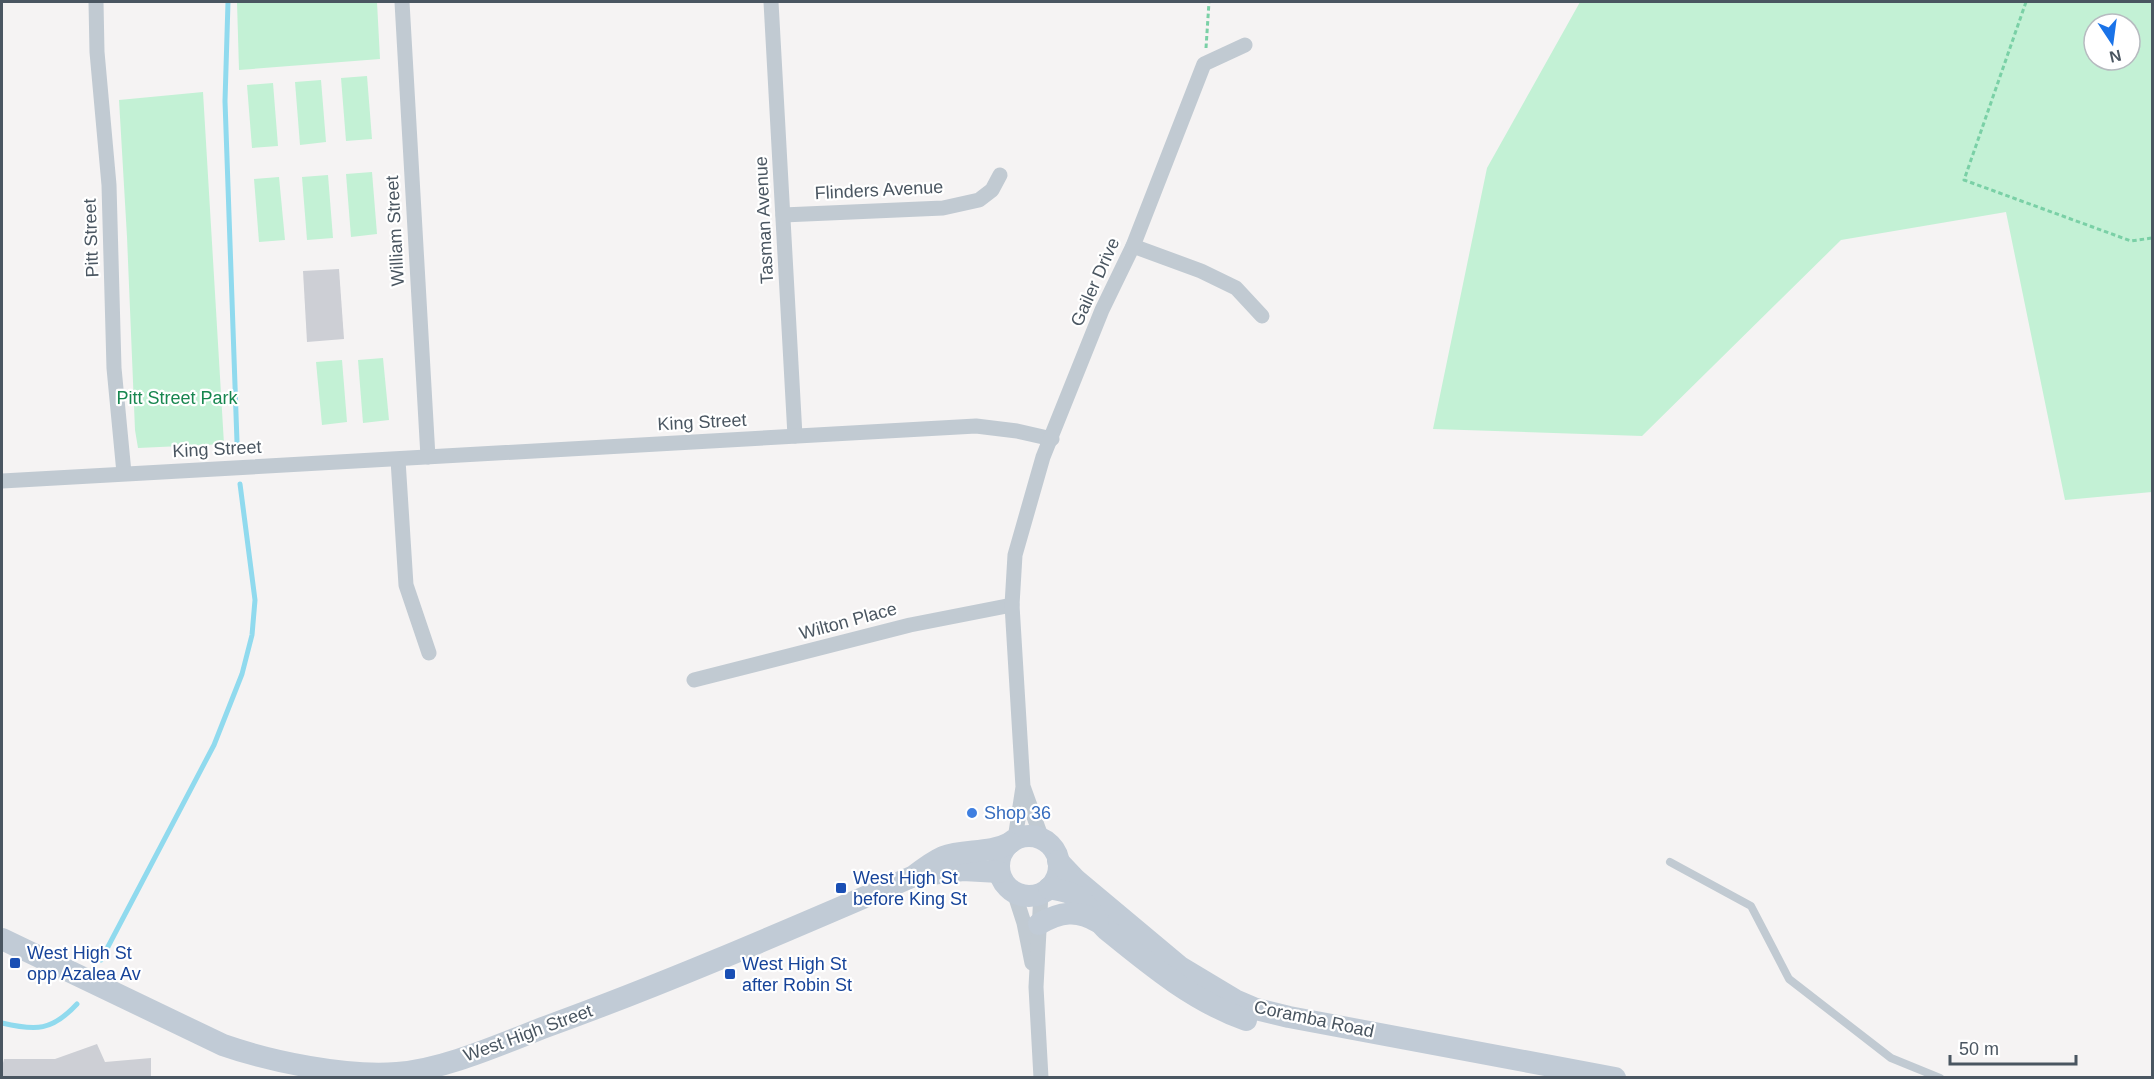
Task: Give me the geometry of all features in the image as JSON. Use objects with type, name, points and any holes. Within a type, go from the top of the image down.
[{"type":"main road","points":[[1033,836],[1042,839],[1055,852],[1059,861],[1059,871],[1056,880],[1045,890],[1023,895],[1014,892],[1002,880],[999,872],[1000,856],[1012,841],[1033,836]]},
{"type":"main road","name":"West High Street","points":[[914,876],[927,865],[945,857],[1000,848],[1012,841]]},
{"type":"main road","name":"Coramba Road","points":[[1059,861],[1076,879],[1180,967],[1235,1000],[1256,1009],[1615,1077]]},
{"type":"main road","name":"West High Street","points":[[2,939],[223,1045],[280,1062],[337,1070],[398,1073],[414,1071],[464,1057],[655,986],[914,876],[963,870],[999,872]]},
{"type":"main road","name":"Coramba Road","points":[[1045,890],[1076,896],[1098,922],[1153,967],[1195,996],[1236,1017],[1294,1033],[1536,1077]]},
{"type":"main road","points":[[1039,924],[1054,916],[1075,912],[1089,916],[1098,922]]},
{"type":"street","name":"Pitt Street","points":[[96,2],[97,52],[109,185],[114,368],[124,473]]},
{"type":"street","name":"William Street","points":[[402,2],[428,458]]},
{"type":"street","name":"Tasman Avenue","points":[[771,2],[795,436]]},
{"type":"street","points":[[1204,64],[1245,45]]},
{"type":"street","name":"Gailer Drive","points":[[1052,440],[1102,310],[1132,246],[1204,64]]},
{"type":"street","name":"Flinders Avenue","points":[[783,215],[943,208],[979,200],[992,190],[1000,175]]},
{"type":"street","points":[[1132,246],[1201,271],[1236,288],[1262,316]]},
{"type":"street","name":"King Street","points":[[2,481],[976,426],[1017,431],[1052,440]]},
{"type":"street","points":[[1012,841],[1023,787],[1012,604],[1015,555],[1043,458],[1052,440]]},
{"type":"street","points":[[398,460],[406,585],[429,653]]},
{"type":"street","name":"Wilton Place","points":[[694,680],[910,625],[1012,604]]},
{"type":"street","points":[[1023,787],[1042,839]]},
{"type":"street","points":[[1041,1077],[1036,987],[1039,924],[1045,890]]},
{"type":"street","points":[[1014,892],[1024,923],[1036,987]]},
{"type":"lane","points":[[1670,862],[1751,906],[1789,979],[1891,1058],[1940,1077]]},
{"type":"path","points":[[1204,64],[1209,2]]},
{"type":"path","points":[[2026,2],[1964,180],[2131,241],[2152,238]]},
{"type":"green space","points":[[237,2],[377,2],[380,59],[239,70]]},
{"type":"green space","points":[[1580,2],[2152,2],[2152,492],[2065,500],[2006,212],[1841,240],[1642,436],[1433,429],[1487,168]]},
{"type":"green space","points":[[367,76],[372,139],[346,141],[341,78]]},
{"type":"green space","points":[[321,80],[326,142],[300,145],[295,82]]},
{"type":"green space","points":[[273,83],[278,146],[252,148],[247,85]]},
{"type":"green space","name":"Pitt Street Park","points":[[203,92],[224,444],[138,448],[135,430],[119,100]]},
{"type":"green space","points":[[372,172],[377,234],[351,237],[346,174]]},
{"type":"green space","points":[[328,175],[333,238],[307,240],[302,177]]},
{"type":"green space","points":[[279,177],[285,240],[259,242],[254,179]]},
{"type":"green space","points":[[383,358],[389,420],[363,423],[358,360]]},
{"type":"green space","points":[[342,360],[347,422],[322,425],[316,362]]},
{"type":"building","points":[[339,269],[344,339],[307,342],[303,271]]},
{"type":"building","points":[[97,1044],[105,1062],[151,1058],[151,1078],[2,1078],[4,1059],[55,1059]]},
{"type":"waterway","points":[[228,2],[225,101],[237,442]]},
{"type":"waterway","points":[[101,960],[214,745],[242,674],[252,635],[255,600],[240,484]]},
{"type":"waterway","points":[[2,1023],[34,1028],[43,1027],[60,1019],[77,1004]]},
{"type":"place","name":"Shop 36","points":[[972,813]]},
{"type":"place","name":"West High St before King St","points":[[841,888]]},
{"type":"place","name":"West High St opp Azalea Av","points":[[15,963]]},
{"type":"place","name":"West High St after Robin St","points":[[730,974]]}]
